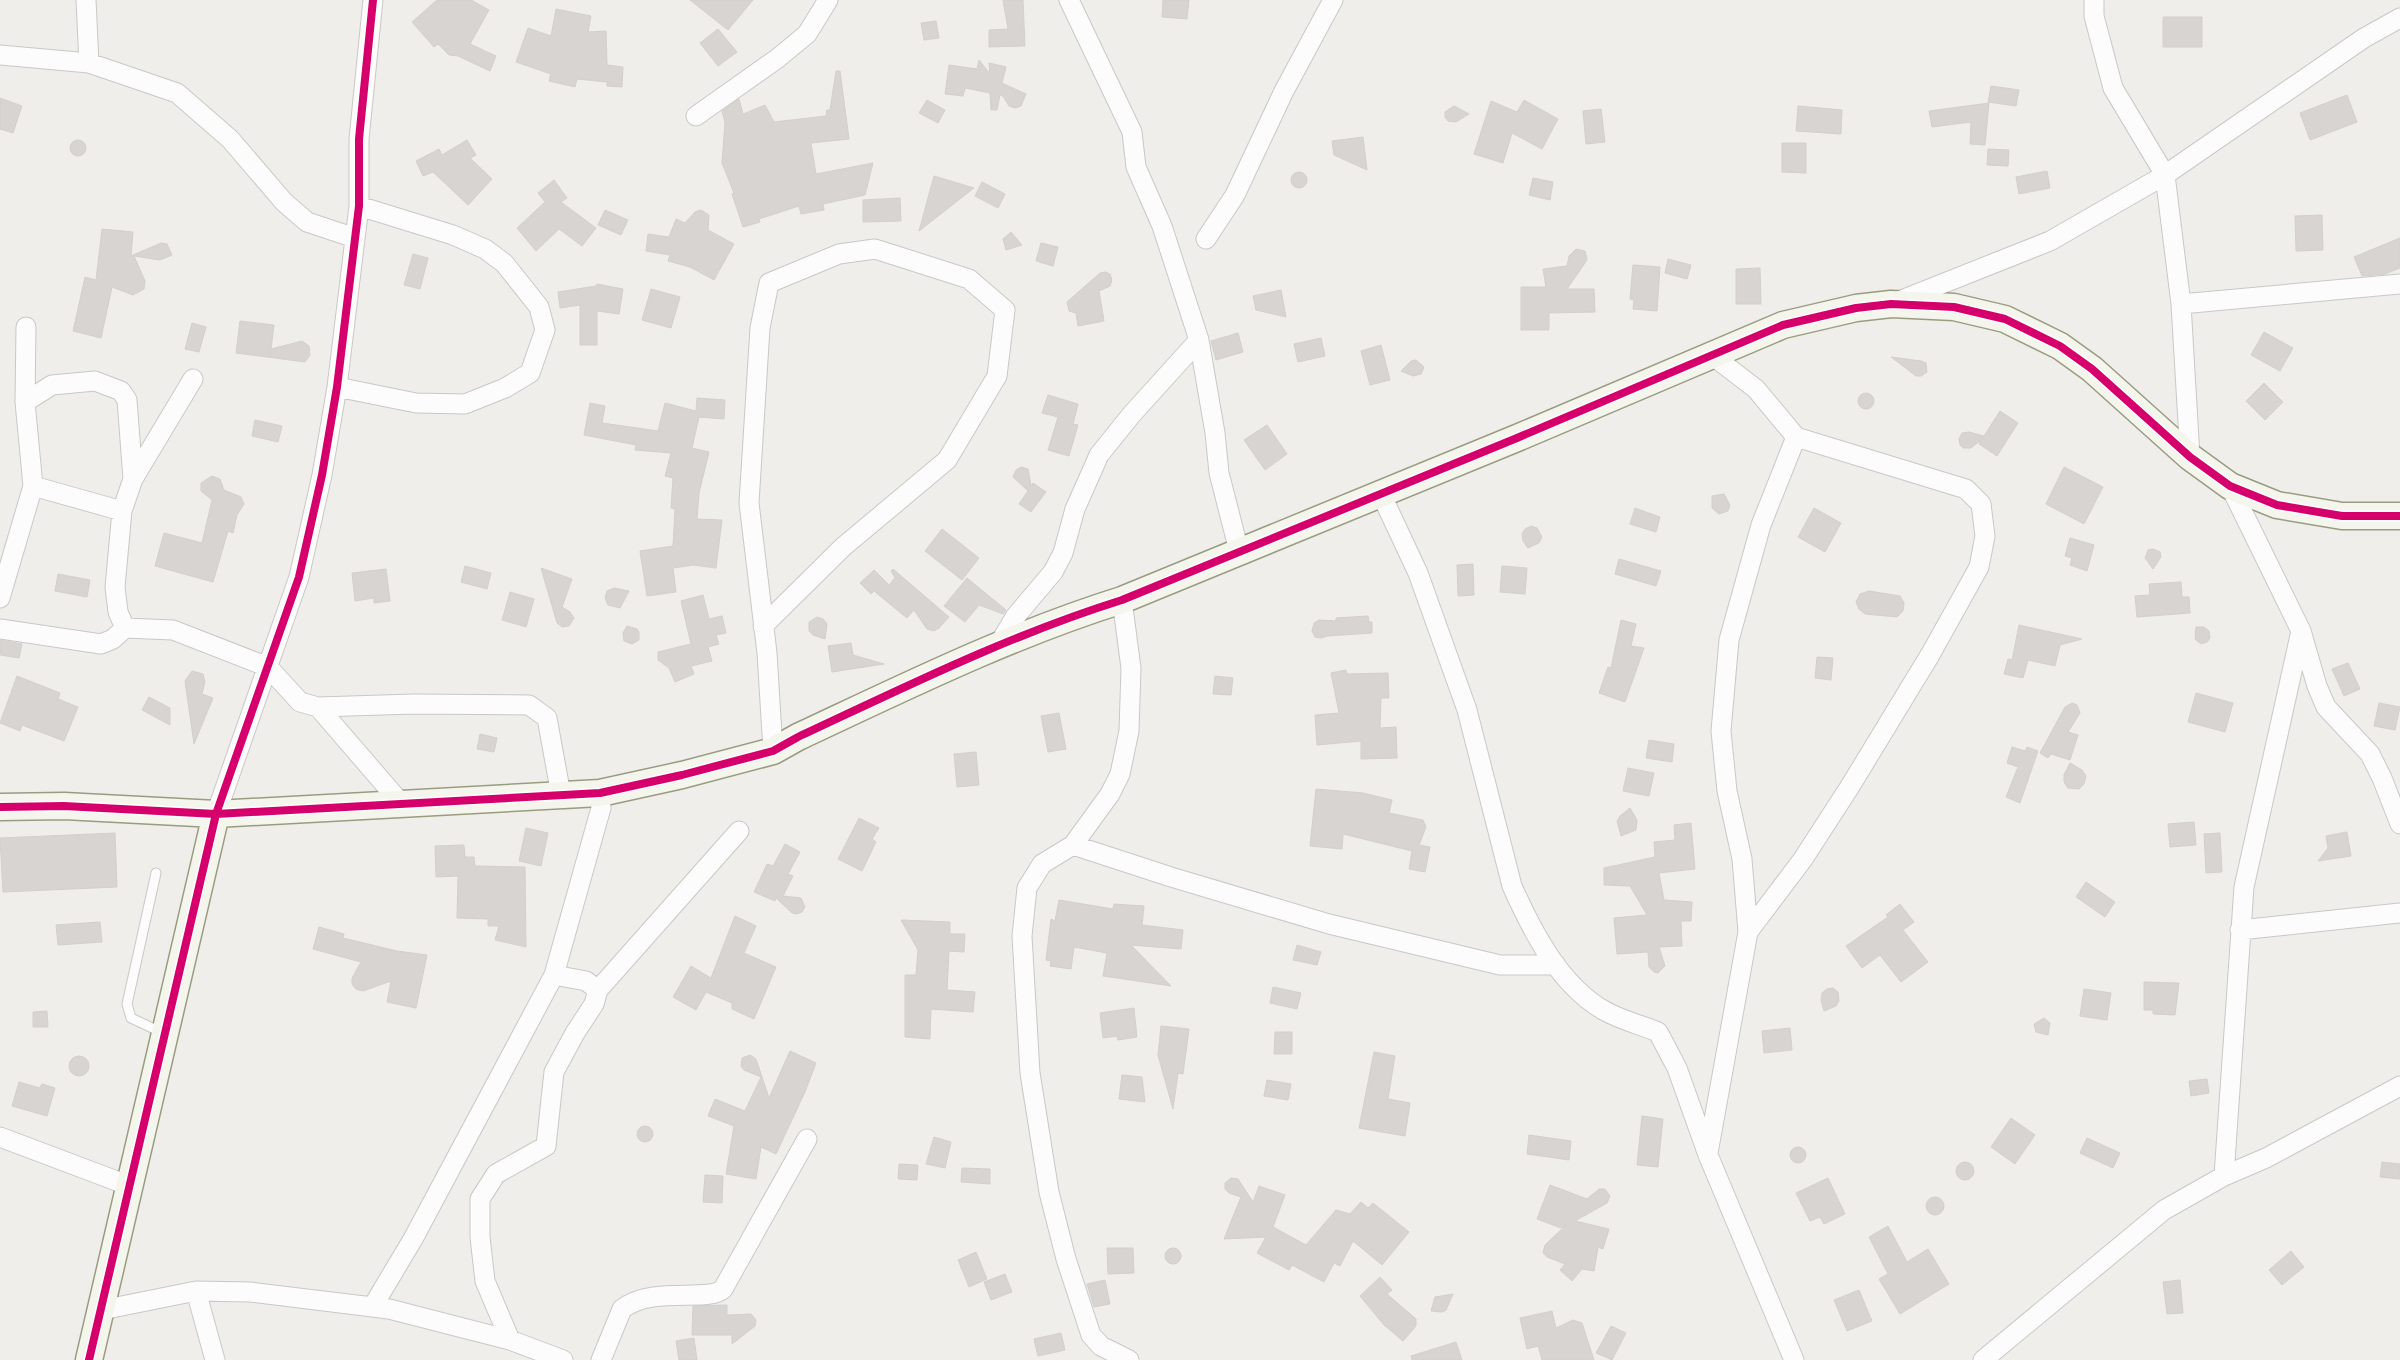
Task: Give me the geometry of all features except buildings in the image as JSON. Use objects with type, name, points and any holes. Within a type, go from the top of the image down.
[{"type":"street","points":[[86,0],[89,63]]},
{"type":"street","points":[[88,1360],[102,1310],[216,814],[299,577],[322,475],[337,387],[359,206],[359,139],[372,0]]},
{"type":"street","points":[[696,116],[778,58],[807,34],[828,0]]},
{"type":"street","points":[[1068,0],[1132,132],[1136,167],[1162,226],[1199,340],[1215,433],[1219,473],[1239,551]]},
{"type":"street","points":[[1206,239],[1235,195],[1284,91],[1333,0]]},
{"type":"street","points":[[2094,0],[2094,16],[2113,88],[2165,175],[2181,304],[2190,457]]},
{"type":"street","points":[[1891,304],[2050,241],[2165,175],[2364,38],[2400,18]]},
{"type":"street","points":[[0,55],[89,63],[177,93],[230,139],[284,202],[308,222],[355,238]]},
{"type":"street","points":[[337,387],[416,403],[465,404],[505,388],[530,372],[544,330],[539,307],[504,263],[485,249],[453,235],[359,206]]},
{"type":"street","points":[[763,626],[843,547],[947,460],[997,376],[1005,310],[969,279],[875,249],[839,254],[770,283],[760,328],[749,503],[763,626],[773,751]]},
{"type":"street","points":[[2181,304],[2400,284]]},
{"type":"street","points":[[0,807],[64,806],[216,814],[400,802],[600,793],[682,775],[773,751],[807,733],[999,644],[1067,617],[1122,600],[1784,326],[1856,308],[1891,304],[1954,307],[2004,319],[2060,346],[2092,370],[2190,457],[2230,486],[2277,505],[2342,516],[2400,516]]},
{"type":"street","points":[[0,598],[33,486],[25,402],[26,327]]},
{"type":"street","points":[[999,644],[1015,617],[1053,572],[1063,553],[1075,509],[1099,455],[1132,414],[1199,340]]},
{"type":"street","points":[[1713,356],[1756,389],[1796,437],[1966,489],[1981,504],[1986,536],[1979,567],[1930,655],[1803,859],[1748,932]]},
{"type":"street","points":[[125,628],[118,612],[115,587],[122,511],[133,479],[193,379]]},
{"type":"street","points":[[25,402],[52,385],[95,381],[121,391],[127,400],[133,479]]},
{"type":"street","points":[[1708,1154],[1748,932],[1742,859],[1727,790],[1721,731],[1729,640],[1761,525],[1796,437]]},
{"type":"street","points":[[33,486],[122,511]]},
{"type":"street","points":[[2230,486],[2300,630],[2317,686],[2326,707],[2370,754],[2382,778],[2400,824]]},
{"type":"street","points":[[1381,494],[1418,573],[1467,710],[1512,886],[1524,914],[1556,966],[1579,992],[1604,1010],[1658,1032],[1677,1068],[1708,1154],[1794,1360]]},
{"type":"street","points":[[1122,600],[1131,668],[1129,731],[1120,774],[1110,794],[1073,845],[1042,864],[1027,888],[1022,936],[1030,1073],[1049,1192],[1066,1259],[1091,1335],[1100,1346],[1129,1360]]},
{"type":"street","points":[[0,629],[101,644],[113,639],[125,628],[173,630],[268,667],[300,702],[318,707],[414,704],[528,706],[547,718],[561,795]]},
{"type":"street","points":[[2224,1176],[2244,887],[2300,630]]},
{"type":"street","points":[[318,707],[400,802]]},
{"type":"street","points":[[373,1306],[413,1239],[554,974],[601,808],[600,793]]},
{"type":"street","points":[[510,1340],[485,1282],[480,1237],[480,1198],[496,1174],[546,1146],[554,1072],[575,1032],[594,1004],[598,990],[739,831]]},
{"type":"street","points":[[1073,845],[1171,877],[1338,926],[1500,965],[1556,966]]},
{"type":"street","points":[[2240,930],[2400,913]]},
{"type":"street","points":[[554,974],[586,981],[598,990]]},
{"type":"street","points":[[1983,1360],[2164,1210],[2224,1176],[2266,1158],[2400,1086]]},
{"type":"street","points":[[0,1137],[130,1186]]},
{"type":"street","points":[[601,1360],[622,1309],[628,1305],[651,1296],[713,1293],[723,1288],[807,1139]]},
{"type":"street","points":[[196,1291],[216,1360]]},
{"type":"street","points":[[102,1310],[196,1291],[250,1292],[356,1306],[373,1306],[510,1340],[563,1360]]},
{"type":"lane","points":[[156,873],[127,1004],[131,1018],[165,1034]]},
{"type":"cycle path","points":[[89,1360],[216,814],[299,577],[322,475],[337,387],[359,206],[359,139],[373,0]]},
{"type":"cycle path","points":[[0,807],[64,806],[216,814],[600,793],[682,775],[773,751],[878,699],[1039,629],[1122,600],[1517,438],[1783,325],[1856,308],[1891,304],[1954,307],[2005,319],[2060,346],[2092,369],[2190,457],[2230,486],[2277,505],[2342,516],[2400,516]]}]
